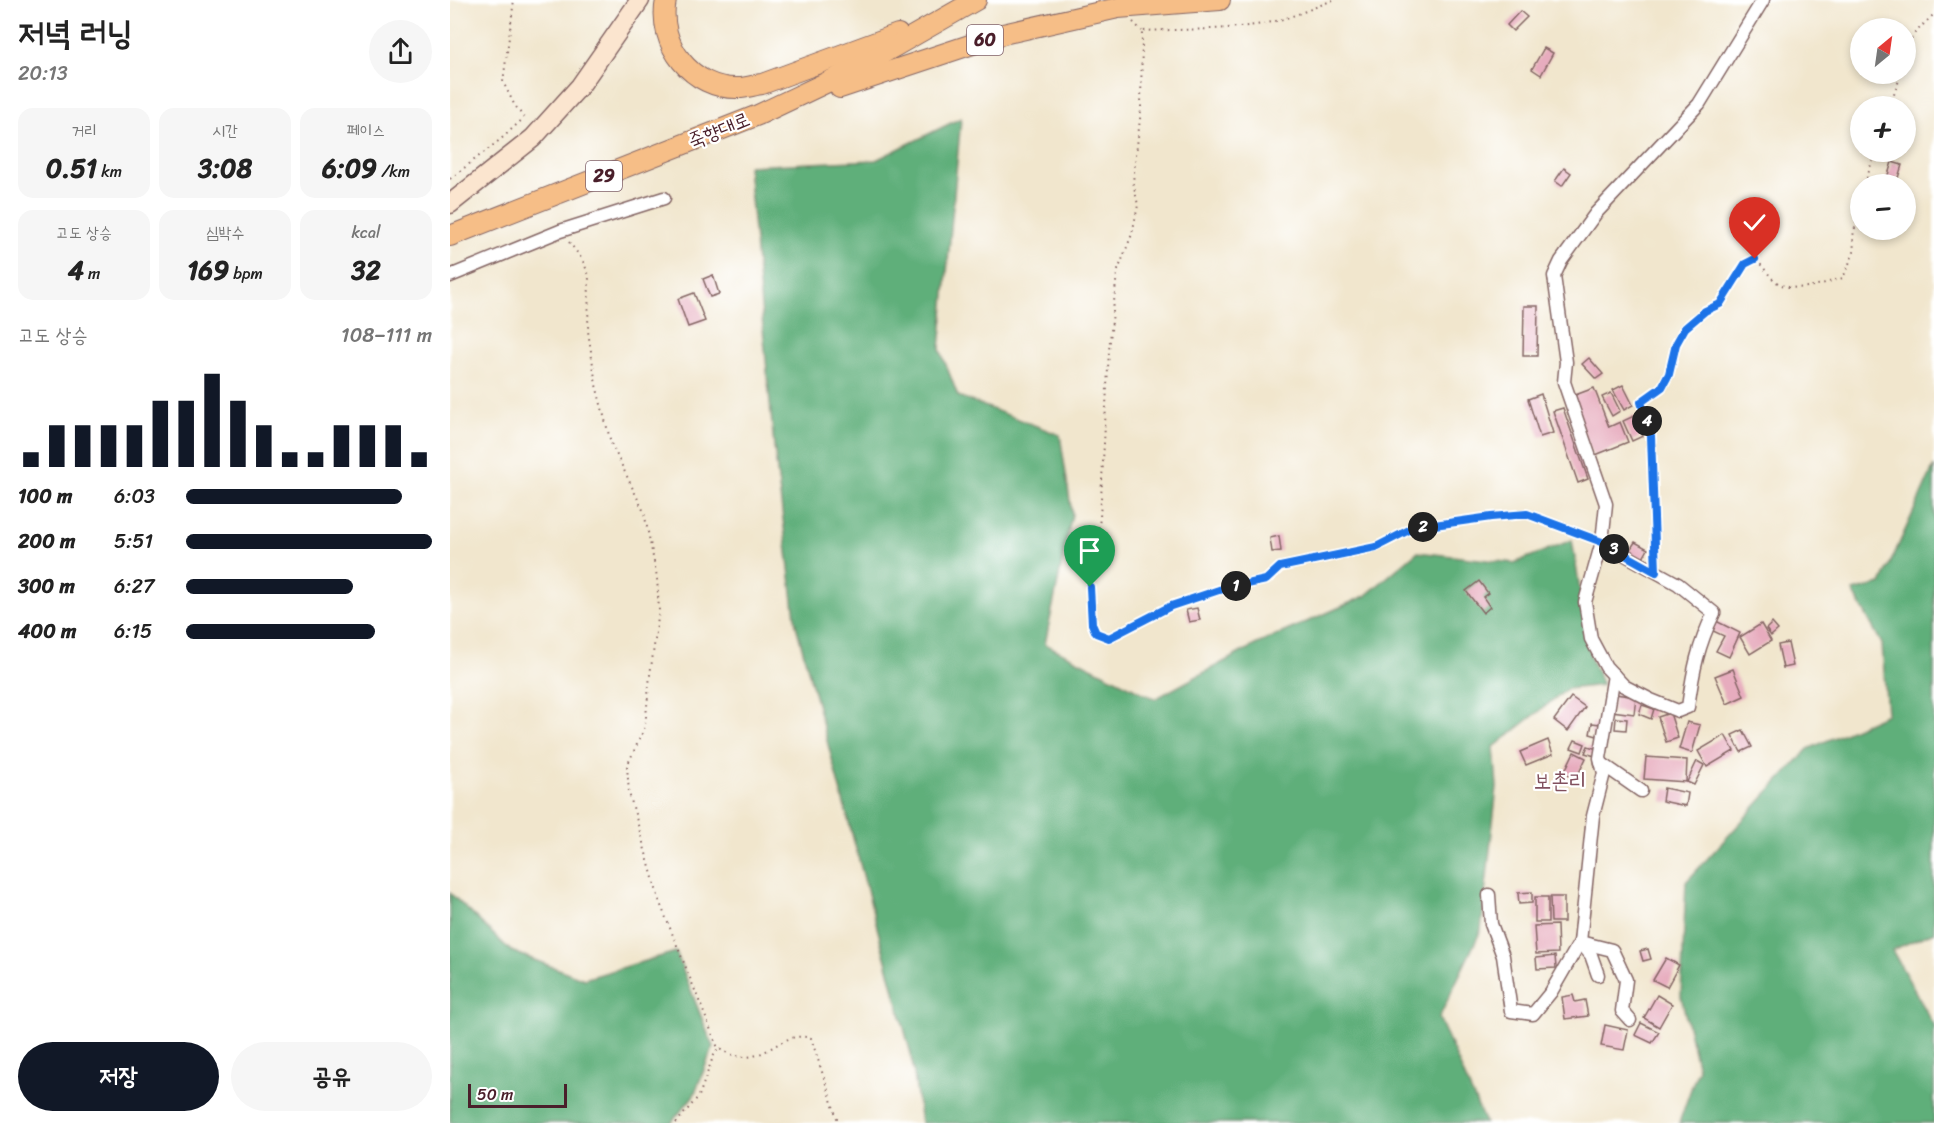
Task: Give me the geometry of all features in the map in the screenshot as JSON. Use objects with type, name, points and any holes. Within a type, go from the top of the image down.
[{"type":"main road","points":[[450,204],[533,138],[580,86],[640,0]]},
{"type":"main road","points":[[666,0],[664,12],[667,36],[677,57],[694,74],[715,85],[738,88],[762,84],[813,66],[959,10]]},
{"type":"main road","name":"죽향대로","points":[[450,236],[758,115],[857,68],[976,0]]},
{"type":"main road","name":"60","points":[[758,115],[1003,34],[1118,8],[1220,0]]},
{"type":"street","points":[[1602,542],[1678,584],[1714,613],[1702,636],[1693,667],[1688,707],[1678,711],[1624,686],[1606,667],[1591,639],[1585,602],[1602,542],[1606,504],[1564,382],[1566,362],[1554,276],[1561,261],[1596,213],[1699,104],[1763,0]]},
{"type":"street","points":[[450,276],[560,231],[664,198]]},
{"type":"street","points":[[1489,895],[1491,924],[1503,956],[1511,1011],[1533,1014],[1551,992],[1580,942],[1593,816],[1604,773],[1600,758],[1614,675]]},
{"type":"street","points":[[1601,763],[1641,791]]},
{"type":"street","points":[[1580,942],[1591,955],[1598,975]]},
{"type":"street","points":[[1580,942],[1612,950],[1626,980],[1622,1011],[1630,1020]]},
{"type":"path","points":[[450,179],[524,118],[503,82],[514,0]]},
{"type":"path","points":[[1333,0],[1308,11],[1271,22],[1142,31],[1141,110],[1133,182],[1138,205],[1132,234],[1117,273],[1112,312],[1100,518],[1090,587],[1092,624],[1096,633],[1109,638],[1171,606],[1219,590],[1266,580],[1280,567],[1376,547],[1413,528],[1527,514],[1602,542]]},
{"type":"path","points":[[1916,32],[1934,14]]},
{"type":"path","points":[[560,231],[582,258],[589,275],[588,331],[596,385],[611,442],[644,512],[657,577],[659,611],[645,727],[627,766],[629,793],[660,903],[718,1048],[732,1057],[757,1056],[792,1038],[801,1035],[811,1038],[837,1123]]},
{"type":"path","points":[[1656,572],[1651,436],[1641,402],[1662,387],[1671,368],[1676,344],[1685,328],[1705,311],[1720,304],[1745,264],[1755,259],[1775,280],[1788,287],[1804,287],[1843,278],[1854,252],[1854,240]]},
{"type":"path","points":[[676,1123],[699,1096],[718,1048]]},
{"type":"green space","points":[[961,118],[940,349],[958,396],[1060,435],[1072,514],[1045,644],[1155,699],[1255,645],[1365,596],[1417,552],[1514,563],[1572,540],[1591,659],[1603,685],[1567,689],[1494,747],[1497,787],[1481,930],[1439,1018],[1485,1123],[921,1123],[911,1054],[796,625],[774,446],[748,166],[876,160]]},
{"type":"green space","points":[[1934,466],[1934,932],[1892,950],[1934,1025],[1934,1123],[1679,1123],[1698,1069],[1681,996],[1686,882],[1808,749],[1887,714],[1882,644],[1853,591],[1881,584]]},
{"type":"green space","points":[[450,893],[511,951],[584,979],[676,952],[713,1047],[694,1095],[671,1123],[450,1123]]},
{"type":"building","points":[[1520,11],[1527,17],[1513,31],[1507,25]]},
{"type":"building","points":[[1544,48],[1553,53],[1541,75],[1532,69]]},
{"type":"building","points":[[1892,162],[1902,165],[1899,174],[1888,174]]},
{"type":"building","points":[[1564,168],[1571,173],[1562,186],[1555,181]]},
{"type":"building","points":[[713,275],[719,294],[710,297],[703,279]]},
{"type":"building","points":[[694,293],[705,321],[688,327],[678,299]]},
{"type":"building","points":[[1524,306],[1538,306],[1537,356],[1523,356]]},
{"type":"building","points":[[1589,358],[1603,374],[1596,379],[1582,364]]},
{"type":"building","points":[[1623,385],[1633,405],[1624,410],[1613,390]]},
{"type":"building","points":[[1594,388],[1609,427],[1620,422],[1628,442],[1593,456],[1570,397]]},
{"type":"building","points":[[1611,393],[1620,411],[1612,416],[1602,397]]},
{"type":"building","points":[[1541,394],[1553,433],[1540,437],[1528,399]]},
{"type":"building","points":[[1563,408],[1588,479],[1578,483],[1553,411]]},
{"type":"building","points":[[1634,416],[1643,436],[1632,441],[1623,421]]},
{"type":"building","points":[[1279,536],[1281,551],[1272,552],[1270,538]]},
{"type":"building","points":[[1635,542],[1648,549],[1642,560],[1628,553]]},
{"type":"building","points":[[1479,581],[1488,593],[1483,597],[1490,607],[1483,613],[1466,591]]},
{"type":"building","points":[[1197,608],[1200,620],[1189,622],[1186,610]]},
{"type":"building","points":[[1716,621],[1740,633],[1729,657],[1716,651],[1724,636],[1711,630]]},
{"type":"building","points":[[1772,623],[1778,630],[1771,636],[1766,629]]},
{"type":"building","points":[[1761,624],[1771,641],[1750,654],[1740,637]]},
{"type":"building","points":[[1788,643],[1793,666],[1783,668],[1778,645]]},
{"type":"building","points":[[1733,669],[1744,696],[1727,704],[1715,676]]},
{"type":"building","points":[[1615,694],[1636,697],[1634,714],[1612,711]]},
{"type":"building","points":[[1571,697],[1585,707],[1568,731],[1554,720]]},
{"type":"building","points":[[1642,705],[1654,709],[1651,719],[1639,714]]},
{"type":"building","points":[[1670,713],[1678,738],[1666,742],[1658,717]]},
{"type":"building","points":[[1616,718],[1627,719],[1626,730],[1615,729]]},
{"type":"building","points":[[1687,722],[1700,725],[1692,753],[1679,749]]},
{"type":"building","points":[[1592,723],[1600,724],[1597,736],[1590,734]]},
{"type":"building","points":[[1743,730],[1752,747],[1741,752],[1732,735]]},
{"type":"building","points":[[1725,735],[1734,751],[1707,767],[1698,751]]},
{"type":"building","points":[[1548,740],[1553,754],[1526,765],[1520,752]]},
{"type":"building","points":[[1575,740],[1585,744],[1582,752],[1571,748]]},
{"type":"building","points":[[1588,746],[1597,749],[1595,756],[1585,753]]},
{"type":"building","points":[[1574,752],[1586,758],[1576,779],[1564,773]]},
{"type":"building","points":[[1646,757],[1687,760],[1686,782],[1644,779]]},
{"type":"building","points":[[1697,761],[1704,765],[1694,785],[1687,782]]},
{"type":"building","points":[[1664,788],[1688,793],[1686,806],[1662,801]]},
{"type":"building","points":[[1532,892],[1532,903],[1519,904],[1518,893]]},
{"type":"building","points":[[1535,897],[1548,897],[1548,922],[1535,922]]},
{"type":"building","points":[[1550,897],[1564,897],[1564,922],[1551,922]]},
{"type":"building","points":[[1557,925],[1558,953],[1536,954],[1534,926]]},
{"type":"building","points":[[1648,949],[1651,959],[1643,961],[1640,951]]},
{"type":"building","points":[[1555,956],[1556,968],[1537,969],[1536,958]]},
{"type":"building","points":[[1666,958],[1679,965],[1667,987],[1653,980]]},
{"type":"building","points":[[1573,995],[1575,1002],[1585,1000],[1588,1016],[1565,1019],[1562,997]]},
{"type":"building","points":[[1657,995],[1672,1004],[1659,1027],[1644,1018]]},
{"type":"building","points":[[1641,1023],[1659,1032],[1652,1043],[1635,1035]]},
{"type":"building","points":[[1605,1025],[1628,1030],[1624,1050],[1601,1046]]},
{"type":"district","name":"보촌리","points":[[1560,780]]},
{"type":"route","points":[[1090,587],[1092,624],[1096,633],[1109,638],[1171,606],[1219,590],[1266,580],[1280,567],[1376,547],[1413,528],[1527,514],[1602,542],[1656,572],[1651,436],[1641,402],[1662,387],[1669,374],[1676,344],[1685,328],[1705,311],[1720,304],[1745,264],[1755,259]]}]
